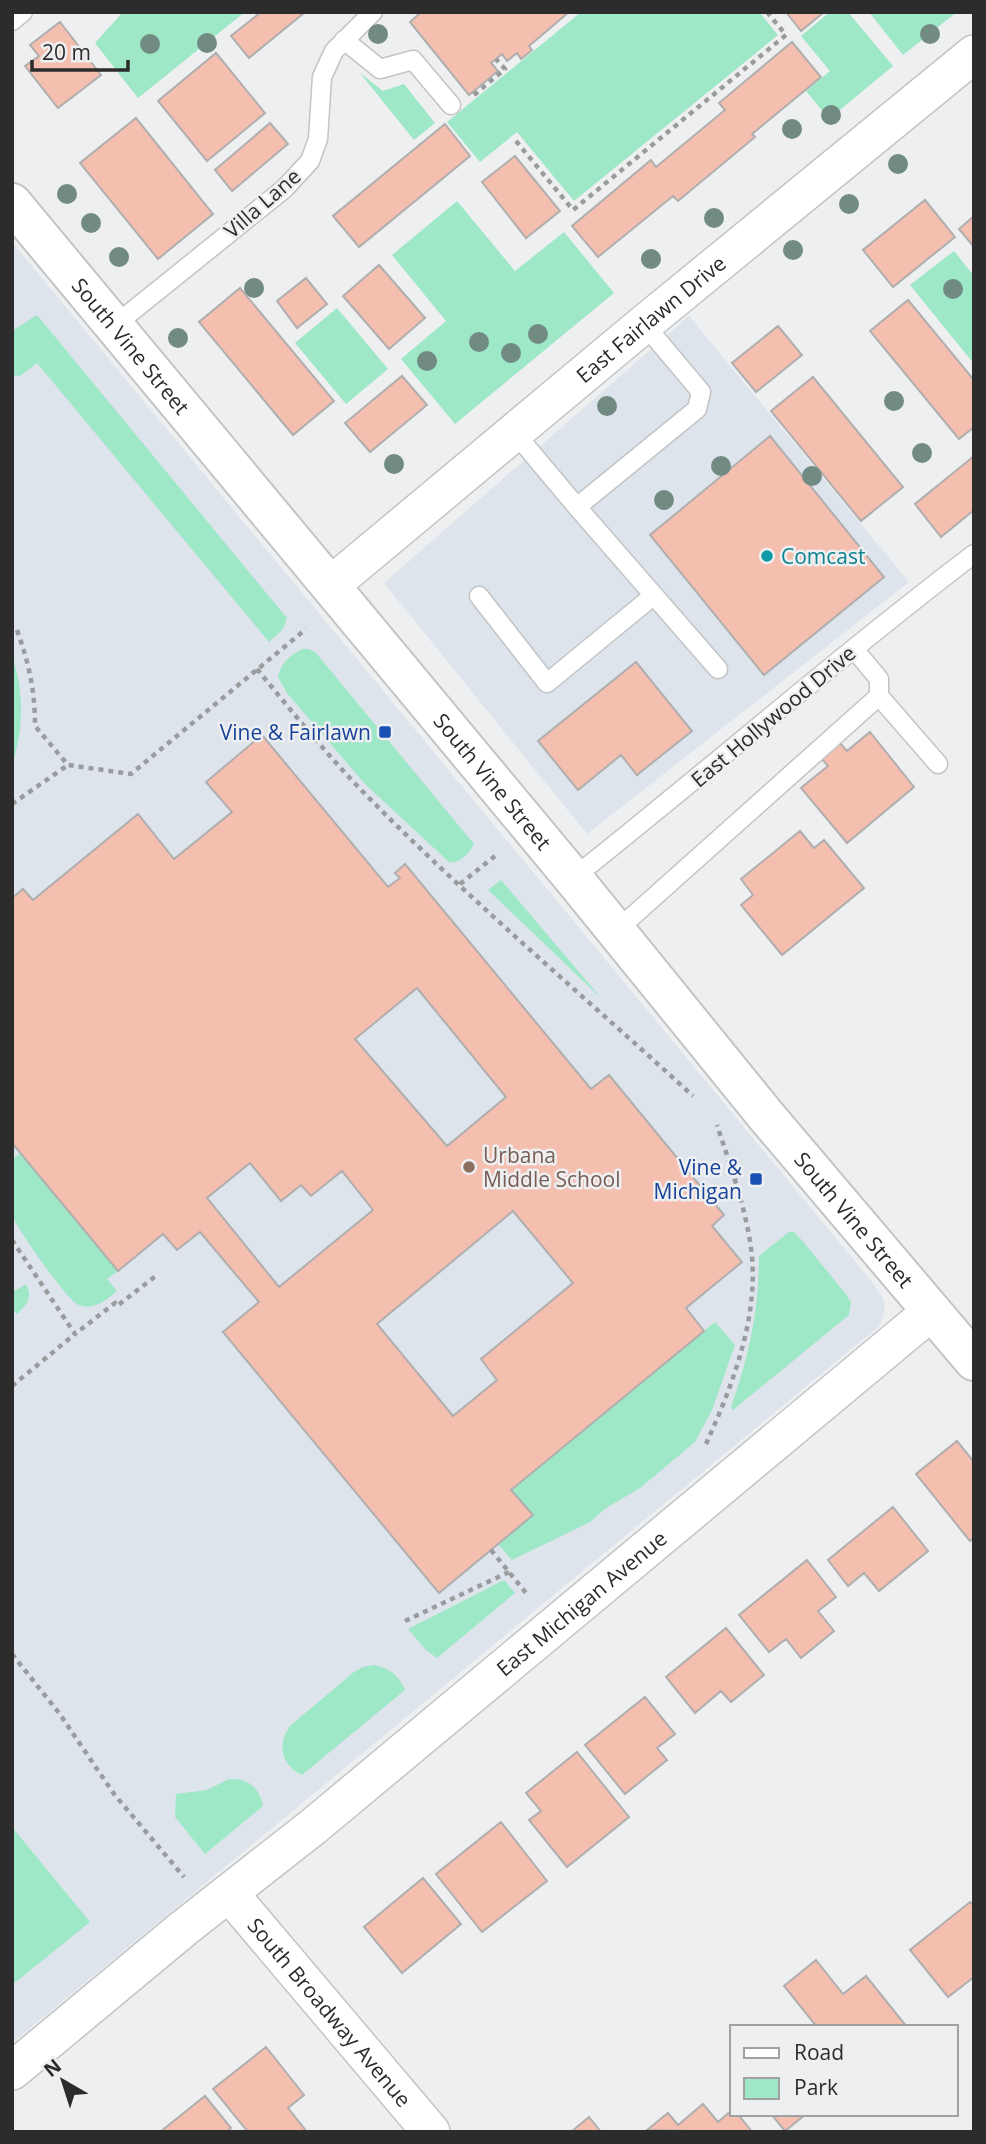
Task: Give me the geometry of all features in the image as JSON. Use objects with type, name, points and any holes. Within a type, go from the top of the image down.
[{"type":"main road","name":"South Vine Street","points":[[12,203],[331,585],[776,1127],[974,1362]]},
{"type":"street","name":"East Fairlawn Drive","points":[[331,585],[974,54]]},
{"type":"street","name":"East Michigan Avenue","points":[[12,2071],[314,1826],[932,1311]]},
{"type":"street","name":"South Broadway Avenue","points":[[229,1893],[431,2132]]},
{"type":"lane","points":[[12,21],[23,12]]},
{"type":"lane","name":"Villa Lane","points":[[115,325],[284,189],[310,161],[318,139],[322,77],[334,51],[373,12]]},
{"type":"lane","points":[[344,40],[380,69],[413,60],[450,105]]},
{"type":"lane","points":[[577,507],[696,410],[701,393],[644,324]]},
{"type":"lane","points":[[514,432],[718,669]]},
{"type":"lane","name":"East Hollywood Drive","points":[[573,878],[974,554]]},
{"type":"lane","points":[[479,596],[547,683],[653,596]]},
{"type":"lane","points":[[616,931],[878,695],[879,679],[854,649]]},
{"type":"lane","points":[[878,695],[938,764]]},
{"type":"path","points":[[516,141],[573,211],[786,35],[767,12]]},
{"type":"path","points":[[450,105],[469,99],[505,69],[496,59]]},
{"type":"path","points":[[18,631],[34,687],[35,726],[68,765],[131,774],[306,629]]},
{"type":"path","points":[[257,669],[372,802],[693,1096]]},
{"type":"path","points":[[12,804],[68,765]]},
{"type":"path","points":[[460,884],[495,856]]},
{"type":"path","points":[[706,1444],[727,1397],[738,1362],[753,1282],[745,1213],[717,1125]]},
{"type":"path","points":[[12,1240],[75,1334]]},
{"type":"path","points":[[12,1386],[115,1303],[117,1307],[157,1275]]},
{"type":"path","points":[[491,1550],[526,1593]]},
{"type":"path","points":[[405,1621],[509,1572]]},
{"type":"path","points":[[12,1654],[59,1713],[114,1794],[184,1877]]},
{"type":"shaded area","points":[[12,242],[872,1282],[885,1305],[879,1326],[12,2043]]},
{"type":"shaded area","points":[[689,316],[909,582],[587,834],[384,583]]},
{"type":"green space","points":[[123,12],[245,12],[138,98],[95,43]]},
{"type":"green space","points":[[581,12],[759,12],[778,35],[574,201],[517,132],[480,162],[447,122]]},
{"type":"green space","points":[[830,12],[848,12],[893,66],[829,119],[806,91],[830,71],[801,36]]},
{"type":"green space","points":[[869,12],[957,12],[903,55]]},
{"type":"green space","points":[[360,73],[383,91],[404,84],[435,123],[414,140]]},
{"type":"green space","points":[[457,201],[515,271],[564,232],[614,293],[455,424],[401,359],[446,321],[392,255]]},
{"type":"green space","points":[[954,251],[974,276],[974,364],[910,285]]},
{"type":"green space","points":[[337,308],[388,369],[346,404],[295,343]]},
{"type":"green space","points":[[37,315],[287,618],[283,629],[269,642],[37,363],[20,376],[12,375],[12,331]]},
{"type":"green space","points":[[302,649],[316,653],[474,844],[464,857],[449,862],[365,784],[287,693],[278,677],[279,672],[286,660]]},
{"type":"green space","points":[[12,655],[19,682],[21,710],[19,738],[12,765]]},
{"type":"green space","points":[[501,880],[601,998],[488,890]]},
{"type":"green space","points":[[20,1153],[118,1271],[107,1279],[117,1291],[100,1304],[90,1307],[73,1301],[42,1262],[15,1221],[11,1201],[12,1160]]},
{"type":"green space","points":[[789,1232],[794,1232],[800,1238],[845,1293],[851,1302],[849,1315],[733,1410],[731,1407],[752,1333],[759,1256]]},
{"type":"green space","points":[[26,1284],[28,1300],[17,1314],[12,1308],[12,1288],[15,1291]]},
{"type":"green space","points":[[715,1322],[735,1345],[712,1410],[695,1442],[640,1488],[606,1508],[590,1522],[512,1560],[498,1544],[533,1515],[511,1490]]},
{"type":"green space","points":[[504,1580],[515,1593],[437,1658],[426,1650],[408,1629]]},
{"type":"green space","points":[[374,1665],[393,1673],[405,1690],[302,1775],[295,1771],[283,1753],[284,1739],[291,1725],[354,1672]]},
{"type":"green space","points":[[229,1779],[242,1780],[252,1785],[263,1806],[205,1854],[175,1817],[176,1794],[207,1790]]},
{"type":"green space","points":[[12,1827],[90,1922],[12,1985]]},
{"type":"building","points":[[261,12],[304,13],[249,58],[231,36]]},
{"type":"building","points":[[421,12],[569,12],[529,46],[532,50],[521,59],[517,53],[507,61],[502,54],[491,63],[498,71],[469,95],[410,22]]},
{"type":"building","points":[[786,12],[824,12],[801,31]]},
{"type":"building","points":[[60,22],[101,75],[58,108],[25,66],[39,56],[30,45]]},
{"type":"building","points":[[792,42],[821,77],[752,134],[755,137],[678,201],[673,196],[598,257],[572,226],[651,160],[656,167],[725,110],[719,103]]},
{"type":"building","points":[[216,53],[265,113],[207,161],[158,101]]},
{"type":"building","points":[[136,118],[213,214],[158,259],[80,163]]},
{"type":"building","points":[[270,123],[288,144],[232,191],[215,170]]},
{"type":"building","points":[[445,124],[470,156],[359,247],[333,216]]},
{"type":"building","points":[[515,156],[560,211],[526,238],[482,182]]},
{"type":"building","points":[[925,200],[955,237],[893,287],[863,250]]},
{"type":"building","points":[[974,216],[974,247],[959,229]]},
{"type":"building","points":[[379,265],[425,318],[389,349],[343,296]]},
{"type":"building","points":[[306,278],[327,304],[297,328],[277,301]]},
{"type":"building","points":[[240,288],[334,401],[293,435],[199,322]]},
{"type":"building","points":[[908,300],[974,380],[974,427],[959,439],[870,331]]},
{"type":"building","points":[[778,326],[802,355],[756,392],[732,363]]},
{"type":"building","points":[[402,376],[427,405],[370,452],[345,423]]},
{"type":"building","points":[[813,377],[903,487],[861,521],[771,411]]},
{"type":"building","name":"Comcast","points":[[770,436],[884,577],[764,675],[650,535]]},
{"type":"building","points":[[974,456],[974,510],[941,537],[915,504]]},
{"type":"building","points":[[636,662],[692,731],[637,775],[621,755],[578,790],[538,741]]},
{"type":"building","points":[[870,732],[914,787],[847,843],[801,788],[828,766],[821,758],[839,742],[847,751]]},
{"type":"building","name":"Urbana Middle School","points":[[262,735],[388,887],[400,878],[395,873],[405,864],[591,1089],[609,1075],[724,1215],[712,1226],[742,1262],[686,1308],[704,1331],[511,1490],[533,1515],[439,1593],[223,1332],[259,1302],[200,1232],[177,1250],[163,1234],[118,1271],[12,1143],[12,898],[23,889],[33,900],[138,814],[174,859],[232,812],[206,782]],"holes":[[[417,988],[506,1097],[447,1146],[355,1039]],[[250,1163],[281,1201],[301,1185],[311,1196],[342,1171],[373,1210],[279,1287],[207,1198]],[[513,1211],[573,1283],[481,1359],[497,1380],[453,1416],[377,1324]]]},
{"type":"building","points":[[800,831],[814,848],[824,840],[864,888],[782,955],[741,905],[753,895],[741,879]]},
{"type":"building","points":[[957,1441],[974,1462],[974,1538],[970,1541],[916,1474]]},
{"type":"building","points":[[893,1507],[928,1551],[879,1591],[864,1573],[848,1586],[828,1560]]},
{"type":"building","points":[[807,1560],[836,1597],[818,1611],[834,1631],[801,1658],[786,1639],[769,1652],[739,1615]]},
{"type":"building","points":[[726,1628],[764,1675],[731,1702],[721,1691],[695,1713],[666,1677]]},
{"type":"building","points":[[645,1697],[675,1734],[657,1748],[667,1760],[625,1794],[585,1745]]},
{"type":"building","points":[[577,1752],[629,1817],[567,1867],[529,1820],[541,1811],[526,1793]]},
{"type":"building","points":[[501,1822],[547,1881],[482,1932],[436,1874]]},
{"type":"building","points":[[423,1878],[461,1924],[402,1973],[364,1927]]},
{"type":"building","points":[[970,1902],[974,1906],[974,1977],[948,1997],[910,1950]]},
{"type":"building","points":[[816,1960],[843,1994],[866,1976],[905,2025],[815,2025],[784,1986]]},
{"type":"building","points":[[266,2047],[304,2095],[288,2108],[307,2132],[248,2132],[213,2089]]},
{"type":"building","points":[[205,2096],[231,2128],[227,2132],[160,2132]]},
{"type":"building","points":[[703,2104],[718,2122],[730,2112],[730,2116],[740,2116],[752,2132],[647,2130],[668,2113],[678,2125]]},
{"type":"building","points":[[773,2116],[804,2116],[785,2131]]},
{"type":"building","points":[[589,2117],[601,2132],[571,2132]]},
{"type":"place","name":"Comcast","points":[[767,556]]},
{"type":"place","name":"Vine & Fairlawn","points":[[385,732]]},
{"type":"place","name":"Urbana Middle School","points":[[469,1167]]},
{"type":"place","name":"Vine & Michigan","points":[[756,1179]]}]
